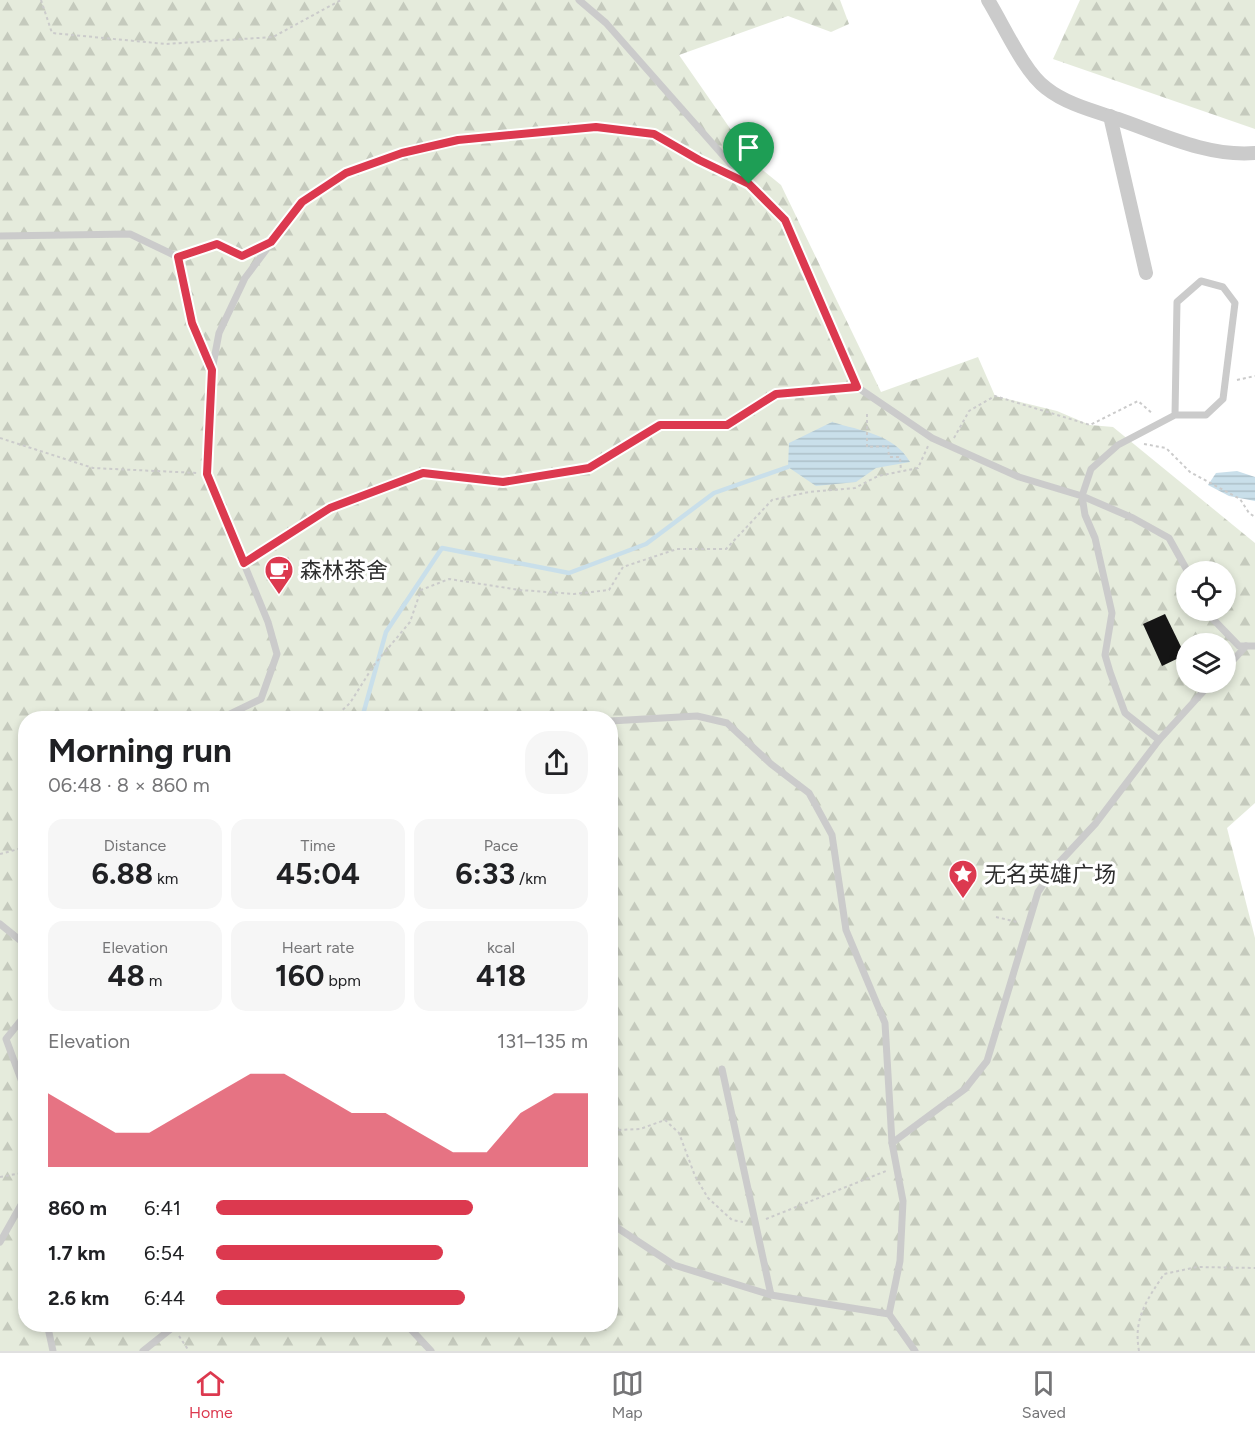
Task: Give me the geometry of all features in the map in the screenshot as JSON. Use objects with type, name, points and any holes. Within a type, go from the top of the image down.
[{"type":"street","points":[[988,0],[1028,68],[1046,88],[1074,103],[1198,147],[1240,154],[1255,153]]},
{"type":"street","points":[[1110,116],[1146,273]]},
{"type":"lane","points":[[579,0],[606,23],[749,184],[785,220],[857,387],[932,438],[1019,477],[1082,496],[1133,518],[1169,538],[1182,561]]},
{"type":"lane","points":[[236,711],[261,699],[277,654],[268,622],[207,474],[212,370],[219,333],[245,278],[302,202],[346,173],[402,153],[458,140],[596,127],[654,134],[699,160],[749,184]]},
{"type":"lane","points":[[0,236],[130,234],[178,257],[192,323],[212,370]]},
{"type":"lane","points":[[1159,740],[1125,713],[1110,672],[1105,655],[1112,613],[1095,538],[1085,515],[1082,496],[1091,469],[1118,445],[1175,415],[1206,415],[1223,399],[1235,303],[1223,288],[1201,281],[1177,302],[1175,415]]},
{"type":"lane","points":[[1215,621],[1239,646],[1255,646]]},
{"type":"lane","points":[[1236,657],[1246,646]]},
{"type":"lane","points":[[892,1143],[965,1089],[987,1061],[1038,892],[1050,874],[1096,823],[1159,740],[1202,693]]},
{"type":"lane","points":[[618,721],[697,716],[727,723],[771,764],[809,793],[832,835],[846,930],[885,1023],[892,1143],[903,1201],[900,1261],[889,1314]]},
{"type":"lane","points":[[0,924],[18,939]]},
{"type":"lane","points":[[18,1024],[6,1039],[18,1071]]},
{"type":"lane","points":[[722,1069],[771,1295]]},
{"type":"lane","points":[[0,1242],[18,1210]]},
{"type":"lane","points":[[618,1228],[674,1265],[771,1295],[889,1314],[915,1351]]},
{"type":"lane","points":[[49,1332],[53,1351]]},
{"type":"lane","points":[[142,1351],[167,1332]]},
{"type":"lane","points":[[413,1332],[431,1351]]},
{"type":"path","points":[[41,0],[52,33],[166,44],[273,37],[341,0]]},
{"type":"path","points":[[178,257],[217,244],[242,256],[271,242]]},
{"type":"path","points":[[1225,383],[1255,376]]},
{"type":"path","points":[[244,563],[330,508],[423,473],[503,482],[589,468],[660,425],[727,425],[776,394],[857,387]]},
{"type":"path","points":[[950,446],[969,411],[995,396],[1090,425],[1138,401],[1162,422]]},
{"type":"path","points":[[867,414],[867,447],[888,446],[889,457],[900,457],[901,471]]},
{"type":"path","points":[[1136,436],[1143,443],[1166,448],[1190,472],[1240,499],[1248,513],[1255,517]]},
{"type":"path","points":[[0,438],[93,468],[207,474]]},
{"type":"path","points":[[341,711],[350,703],[374,665],[410,622],[422,590],[449,579],[563,594],[609,590],[623,567],[677,549],[726,549],[772,500],[809,492],[855,488],[878,476],[918,468],[932,438]]},
{"type":"path","points":[[0,854],[18,849]]},
{"type":"path","points":[[996,917],[1028,925]]},
{"type":"path","points":[[618,1130],[640,1130],[665,1120],[680,1132],[695,1176],[708,1198],[732,1220],[755,1223],[897,1167]]},
{"type":"path","points":[[0,1178],[18,1174]]},
{"type":"path","points":[[1139,1351],[1136,1335],[1143,1306],[1164,1274],[1197,1266],[1255,1268]]},
{"type":"path","points":[[178,1332],[189,1351]]},
{"type":"green space","points":[[0,0],[840,0],[849,24],[831,32],[788,16],[679,55],[754,163],[781,185],[881,392],[978,357],[995,396],[1057,411],[1090,425],[1113,427],[1255,543],[1255,803],[1227,828],[1255,938],[1255,1351],[0,1351]]},
{"type":"green space","points":[[1080,0],[1255,0],[1255,129],[1053,59]]},
{"type":"water","points":[[832,422],[886,439],[895,445],[910,462],[876,468],[856,482],[816,486],[788,467],[789,443]]},
{"type":"water","points":[[1237,471],[1255,477],[1255,501],[1229,496],[1208,485],[1216,473]]},
{"type":"building","points":[[1165,614],[1176,637],[1176,659],[1162,666],[1143,624]]},
{"type":"waterway","points":[[364,711],[386,632],[442,548],[569,573],[646,544],[714,493],[788,467]]},
{"type":"place","name":"森林茶舍","points":[[279,596]]},
{"type":"place","name":"无名英雄广场","points":[[963,900]]},
{"type":"route","points":[[596,127],[654,134],[699,160],[749,184],[785,220],[857,387],[776,394],[727,425],[660,425],[589,468],[503,482],[423,473],[330,508],[244,563],[207,474],[212,370],[192,323],[178,257],[217,244],[242,256],[271,242],[302,202],[346,173],[402,153],[458,140],[596,127]]}]
